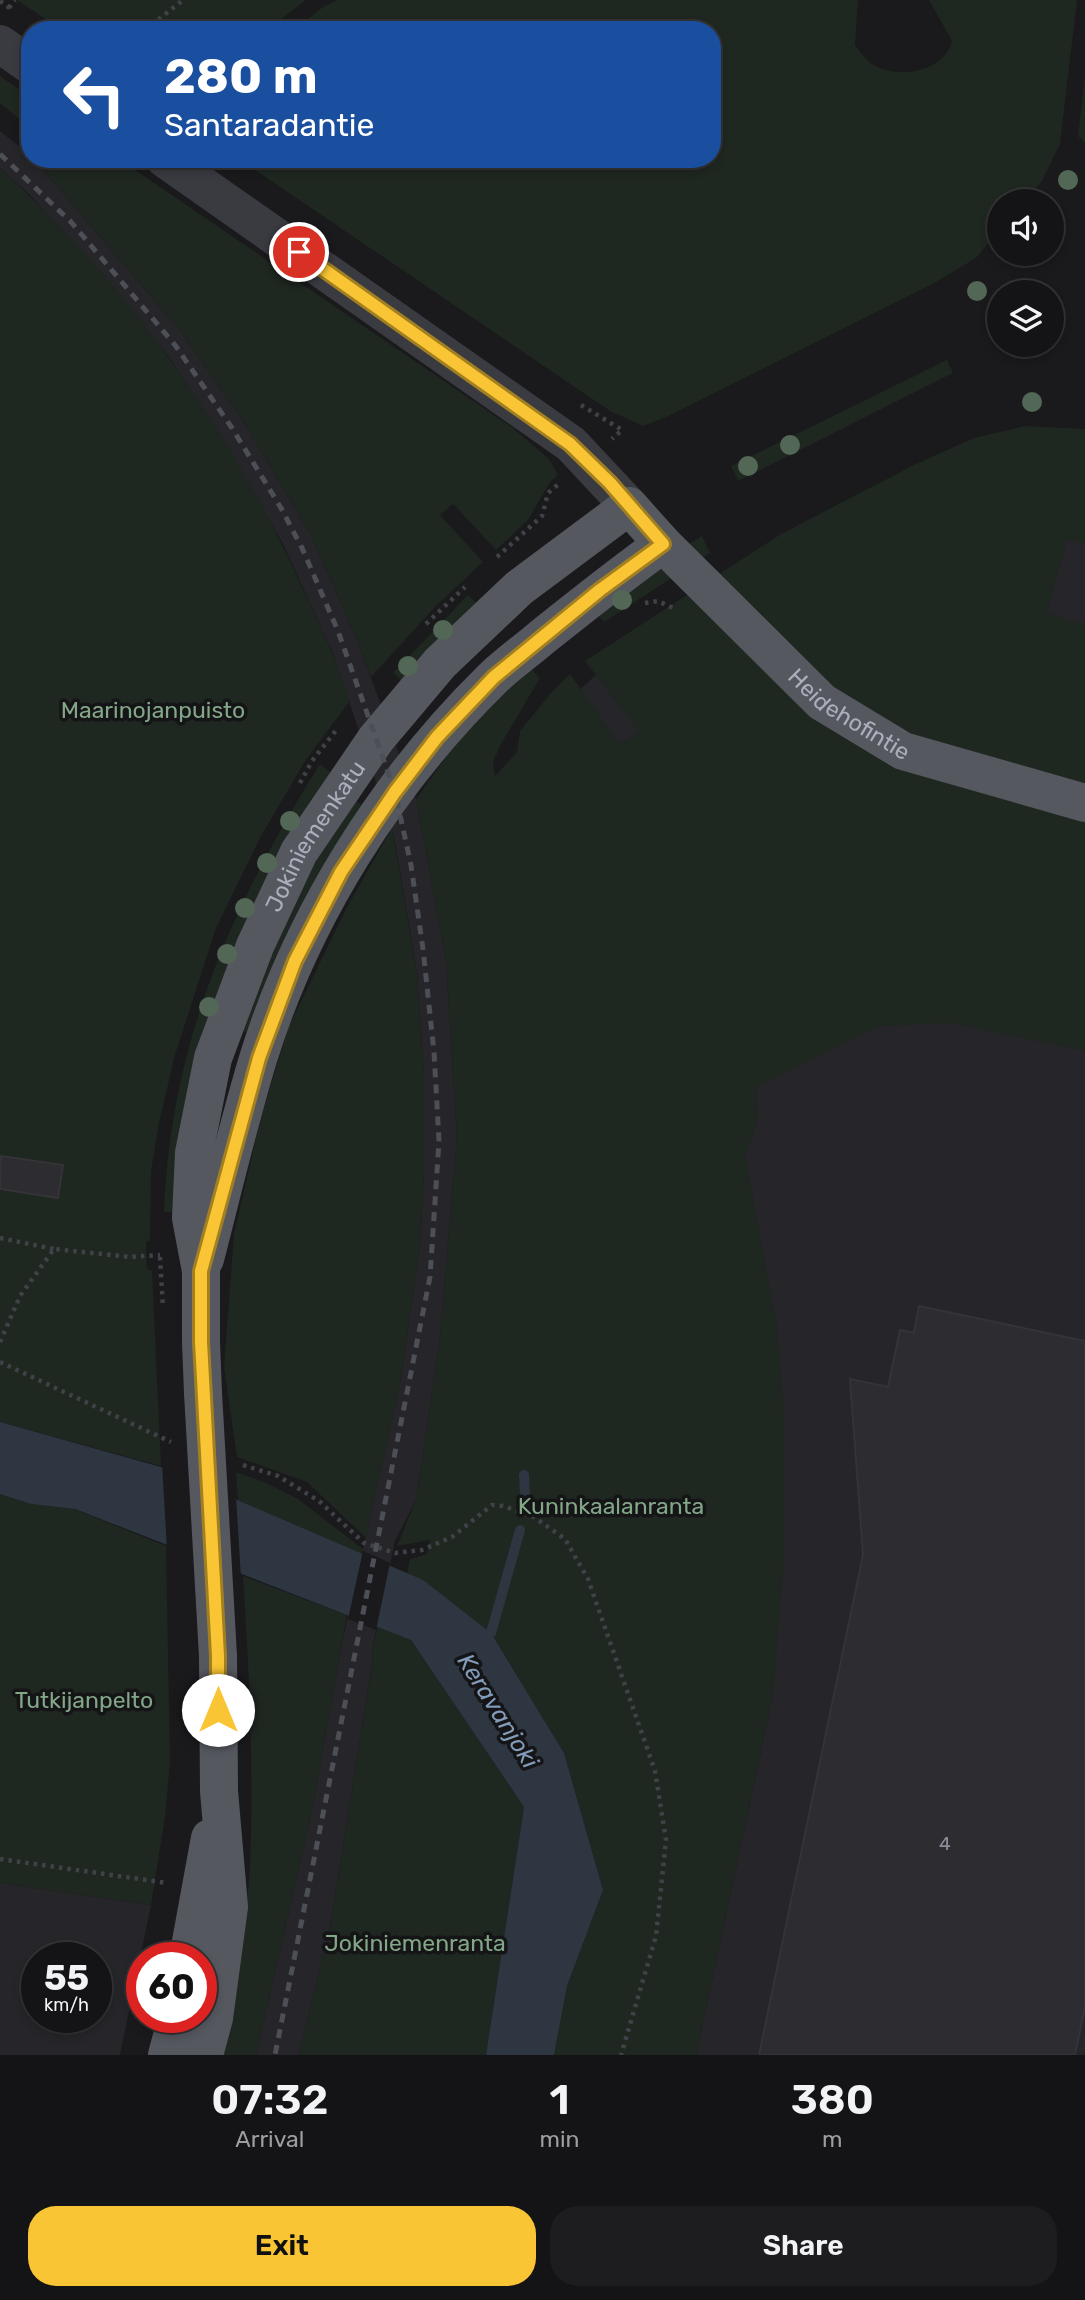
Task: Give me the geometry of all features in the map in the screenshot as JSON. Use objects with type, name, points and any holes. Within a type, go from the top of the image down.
[{"type":"main road","name":"Heidehofintie","points":[[629,506],[663,544],[822,702],[903,751],[1085,803]]},
{"type":"main road","name":"Jokiniemenkatu","points":[[204,2055],[214,2018],[229,1907],[219,1791],[218,1656],[203,1393],[201,1271],[191,1218],[194,1153],[213,1058],[255,946],[299,852],[376,738],[440,663],[519,588],[629,506]]},
{"type":"main road","name":"Jokiniemenkatu","points":[[201,1271],[259,1058],[295,961],[341,872],[395,792],[437,737],[494,677],[600,590],[663,544]]},
{"type":"main road","name":"Jokiniemenkatu","points":[[191,1942],[219,1791]]},
{"type":"main road","points":[[167,2055],[173,2033]]},
{"type":"street","points":[[0,44],[21,59]]},
{"type":"street","points":[[178,168],[570,444],[629,506]]},
{"type":"path","points":[[9,8],[15,0]]},
{"type":"path","points":[[156,21],[183,0]]},
{"type":"path","points":[[0,1238],[54,1249],[130,1257],[160,1255]]},
{"type":"path","points":[[0,1342],[20,1296],[54,1249]]},
{"type":"path","points":[[0,1362],[179,1446]]},
{"type":"path","points":[[241,1465],[278,1476],[319,1501],[364,1543],[395,1553],[422,1550],[452,1537],[492,1505],[534,1517],[565,1539],[589,1579],[628,1687],[655,1771],[666,1840],[656,1936],[621,2055]]},
{"type":"path","points":[[0,1859],[168,1883]]},
{"type":"path","points":[[166,1896],[171,1872]]},
{"type":"shaded area","points":[[0,131],[21,148],[21,168],[42,168],[178,328],[245,424],[310,533],[356,638],[416,799],[446,961],[457,1136],[440,1338],[416,1500],[395,1541],[372,1649],[373,1658],[330,1926],[299,2055],[256,2055],[312,1811],[342,1643],[400,1384],[420,1247],[424,1170],[424,1074],[417,972],[394,836],[333,653],[283,544],[226,444],[169,357],[103,275],[31,196],[0,168]]},
{"type":"shaded area","points":[[1085,436],[1085,2055],[696,2055],[773,1695],[552,715],[635,639]]},
{"type":"shaded area","points":[[0,1883],[151,1905],[143,1942],[126,1942],[126,2026],[120,2055],[0,2055]]},
{"type":"green space","points":[[17,0],[306,0],[279,21],[48,21]]},
{"type":"green space","points":[[337,0],[858,0],[855,45],[869,62],[879,68],[904,72],[929,67],[947,52],[952,41],[929,0],[1077,0],[1060,144],[1035,189],[987,189],[987,245],[976,258],[936,282],[643,426],[610,411],[252,168],[721,168],[721,21],[305,21]]},
{"type":"green space","points":[[1085,74],[1085,143],[1078,136]]},
{"type":"green space","points":[[0,76],[21,91],[21,120],[0,103]]},
{"type":"green space","name":"Maarinojanpuisto","points":[[0,168],[92,261],[174,365],[211,420],[277,534],[324,633],[350,701],[307,758],[261,836],[216,928],[175,1055],[151,1171],[150,1240],[146,1242],[147,1269],[152,1271],[161,1466],[0,1422]]},
{"type":"green space","points":[[42,168],[132,168],[513,428],[549,459],[558,475],[550,482],[528,520],[496,550],[453,504],[440,515],[483,562],[435,607],[371,677],[310,533],[245,424],[178,328]]},
{"type":"green space","points":[[947,360],[953,373],[738,481],[731,466]]},
{"type":"green space","name":"Kuninkaalanranta","points":[[1025,426],[1085,429],[1085,544],[1067,540],[1047,613],[1085,625],[1085,1051],[952,1023],[880,1026],[757,1087],[758,1122],[745,1154],[777,1326],[784,1414],[784,1560],[773,1695],[696,2055],[554,2055],[567,1986],[603,1890],[564,1753],[491,1633],[423,1581],[407,1574],[410,1559],[427,1554],[430,1540],[397,1546],[416,1500],[440,1338],[457,1136],[446,961],[416,799],[458,740],[529,666],[540,678],[501,744],[493,762],[495,776],[517,752],[520,731],[570,674],[620,744],[639,731],[585,661],[781,534],[916,464],[974,438]]},
{"type":"green space","points":[[702,536],[710,553],[604,622],[598,615],[667,556]]},
{"type":"green space","points":[[468,595],[479,605],[403,682],[393,673]]},
{"type":"green space","points":[[320,764],[330,772],[173,1212],[164,1212],[169,1150],[179,1091],[193,1033],[211,978],[259,869]]},
{"type":"green space","points":[[348,796],[362,805],[249,1033],[236,1029],[252,981]]},
{"type":"green space","points":[[392,828],[417,973],[424,1074],[424,1170],[420,1247],[400,1384],[366,1538],[307,1482],[237,1457],[224,1368],[234,1234],[261,1117],[289,1026],[347,907]]},
{"type":"green space","points":[[236,1472],[267,1483],[298,1499],[363,1549],[361,1554],[238,1500]]},
{"type":"green space","name":"Tutkijanpelto","points":[[0,1494],[31,1504],[74,1509],[166,1546],[170,1763],[165,1817],[151,1905],[0,1883]]},
{"type":"green space","points":[[243,1576],[347,1615],[312,1811],[256,2055],[221,2055],[242,1937],[250,1865],[251,1756]]},
{"type":"green space","name":"Jokiniemenranta","points":[[378,1627],[411,1640],[524,1807],[486,2055],[299,2055],[330,1926],[373,1659],[372,1649]]},
{"type":"water","name":"Keravanjoki","points":[[0,1422],[161,1467],[423,1580],[491,1633],[564,1753],[603,1890],[567,1986],[554,2055],[486,2055],[524,1807],[411,1640],[75,1509],[31,1504],[0,1494]]},
{"type":"pier","points":[[162,1463],[236,1496],[241,1578],[167,1550]]},
{"type":"pier","points":[[363,1551],[390,1563],[376,1630],[348,1619]]},
{"type":"building","points":[[1,1156],[63,1165],[58,1198],[0,1189]]},
{"type":"building","points":[[919,1306],[1085,1341],[1085,2007],[1075,2055],[759,2055],[863,1555],[850,1379],[888,1387],[900,1330],[914,1333]]},
{"type":"waterway","points":[[524,1475],[525,1496]]},
{"type":"waterway","name":"Keravanjoki","points":[[483,1642],[491,1633],[520,1530]]},
{"type":"railway","points":[[0,154],[71,222],[175,345],[232,428],[281,508],[302,548],[338,631],[395,792],[411,865],[434,1052],[439,1141],[430,1277],[275,2055]]},
{"type":"route","points":[[218,1710],[218,1656],[201,1342],[201,1271],[259,1058],[295,961],[341,872],[395,792],[437,737],[494,677],[600,590],[663,544],[610,483],[570,444],[299,252]]}]
